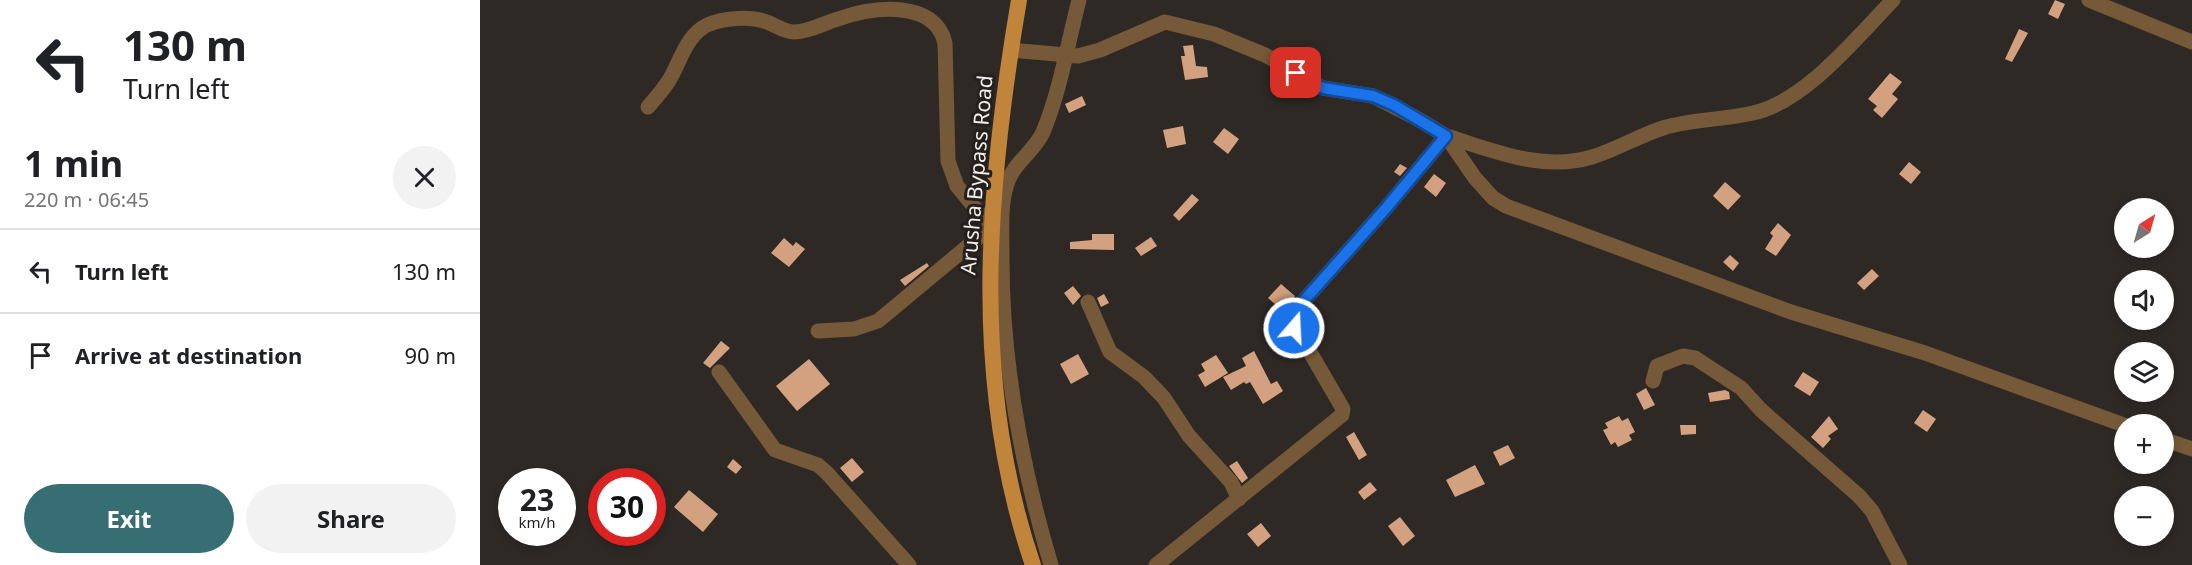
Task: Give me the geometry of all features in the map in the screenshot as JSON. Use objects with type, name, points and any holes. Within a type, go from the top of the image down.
[{"type":"main road","name":"Arusha Bypass Road","points":[[1019,0],[1011,50],[991,228],[989,336],[1011,490],[1033,565]]},
{"type":"street","points":[[1051,565],[1037,518],[1015,415],[1002,288],[1002,232],[1007,183],[1014,169],[1044,130],[1079,0]]},
{"type":"street","points":[[1011,50],[1078,56],[1100,50],[1165,22],[1176,23],[1241,43],[1323,88],[1373,96],[1394,105],[1446,136],[1528,161],[1575,161],[1594,157],[1665,127],[1755,113],[1785,99],[1813,79],[1893,0]]},
{"type":"street","points":[[2090,0],[2192,42]]},
{"type":"street","points":[[648,107],[669,81],[688,42],[708,25],[742,19],[759,19],[796,32],[866,11],[903,7],[919,8],[936,19],[942,30],[945,63],[946,145],[952,176],[965,198],[991,228],[878,321],[854,329],[818,331]]},
{"type":"street","points":[[1446,136],[1475,178],[1493,198],[1506,206],[1791,312],[1925,353],[2114,421]]},
{"type":"street","points":[[1156,565],[1342,415],[1343,409],[1292,321],[1301,304],[1446,136]]},
{"type":"street","points":[[1088,302],[1110,352],[1144,377],[1164,398],[1189,436],[1231,482],[1239,499]]},
{"type":"street","points":[[1653,381],[1657,366],[1683,356],[1695,358],[1741,388],[1761,410],[1859,496],[1872,511],[1900,565]]},
{"type":"street","points":[[719,372],[775,450],[818,465],[909,565]]},
{"type":"street","points":[[2174,443],[2192,449]]},
{"type":"building","points":[[2055,0],[2065,4],[2058,19],[2048,14]]},
{"type":"building","points":[[2019,29],[2028,33],[2012,62],[2005,59]]},
{"type":"building","points":[[1193,45],[1196,66],[1207,67],[1208,77],[1185,80],[1181,56],[1185,56],[1183,46]]},
{"type":"building","points":[[1890,73],[1902,82],[1892,94],[1898,99],[1882,118],[1873,110],[1877,106],[1868,99]]},
{"type":"building","points":[[1082,96],[1086,105],[1069,113],[1065,104]]},
{"type":"building","points":[[1183,126],[1186,144],[1167,148],[1163,130]]},
{"type":"building","points":[[1224,128],[1239,139],[1228,154],[1213,142]]},
{"type":"building","points":[[1909,162],[1921,172],[1911,184],[1899,174]]},
{"type":"building","points":[[1400,164],[1407,168],[1400,176],[1394,172]]},
{"type":"building","points":[[1434,174],[1446,183],[1436,197],[1424,187]]},
{"type":"building","points":[[1725,182],[1741,196],[1728,210],[1713,196]]},
{"type":"building","points":[[1192,194],[1199,200],[1179,221],[1173,215]]},
{"type":"building","points":[[1778,223],[1791,235],[1776,256],[1765,249],[1773,236],[1770,233]]},
{"type":"building","points":[[1092,234],[1114,234],[1114,250],[1070,249],[1070,242],[1092,240]]},
{"type":"building","points":[[1151,237],[1157,246],[1141,256],[1135,248]]},
{"type":"building","points":[[784,238],[793,246],[796,242],[805,249],[789,267],[771,253]]},
{"type":"building","points":[[1730,255],[1739,263],[1733,271],[1723,262]]},
{"type":"building","points":[[927,263],[929,266],[905,286],[900,280]]},
{"type":"building","points":[[1872,269],[1879,276],[1864,290],[1857,283]]},
{"type":"building","points":[[1281,284],[1295,296],[1285,313],[1268,298]]},
{"type":"building","points":[[1073,286],[1081,296],[1073,305],[1064,293]]},
{"type":"building","points":[[1104,294],[1109,303],[1101,307],[1097,298]]},
{"type":"building","points":[[721,341],[730,348],[710,368],[703,363]]},
{"type":"building","points":[[1254,351],[1271,384],[1277,381],[1283,391],[1263,404],[1250,382],[1246,384],[1244,382],[1231,390],[1223,377],[1246,366],[1242,358]]},
{"type":"building","points":[[1078,354],[1089,374],[1071,384],[1060,364]]},
{"type":"building","points":[[1216,355],[1228,373],[1205,387],[1198,375],[1205,371],[1201,364]]},
{"type":"building","points":[[809,359],[830,384],[797,411],[776,386]]},
{"type":"building","points":[[1803,372],[1819,382],[1810,396],[1794,386]]},
{"type":"building","points":[[1646,388],[1655,405],[1644,410],[1636,394]]},
{"type":"building","points":[[1725,390],[1729,392],[1730,399],[1710,402],[1708,393]]},
{"type":"building","points":[[1923,410],[1936,419],[1927,432],[1914,423]]},
{"type":"building","points":[[1619,416],[1622,421],[1628,418],[1635,432],[1629,435],[1632,440],[1618,447],[1615,442],[1611,445],[1603,430],[1608,428],[1605,423]]},
{"type":"building","points":[[1829,416],[1838,429],[1828,436],[1831,439],[1823,448],[1811,437]]},
{"type":"building","points":[[1680,425],[1696,425],[1696,434],[1681,435]]},
{"type":"building","points":[[1354,432],[1367,455],[1359,460],[1346,437]]},
{"type":"building","points":[[1508,445],[1515,458],[1500,466],[1493,452]]},
{"type":"building","points":[[852,458],[864,472],[852,482],[840,468]]},
{"type":"building","points":[[733,459],[742,467],[736,474],[727,467]]},
{"type":"building","points":[[1237,461],[1248,478],[1242,483],[1229,466]]},
{"type":"building","points":[[1475,465],[1485,484],[1455,497],[1446,480]]},
{"type":"building","points":[[1370,482],[1377,490],[1364,500],[1358,492]]},
{"type":"building","points":[[689,490],[718,514],[703,532],[674,507]]},
{"type":"building","points":[[1400,517],[1415,536],[1403,546],[1388,526]]},
{"type":"building","points":[[1261,523],[1271,536],[1258,547],[1247,534]]},
{"type":"route","points":[[1294,328],[1292,321],[1301,304],[1446,136],[1394,105],[1373,96],[1323,88],[1296,73]]}]
